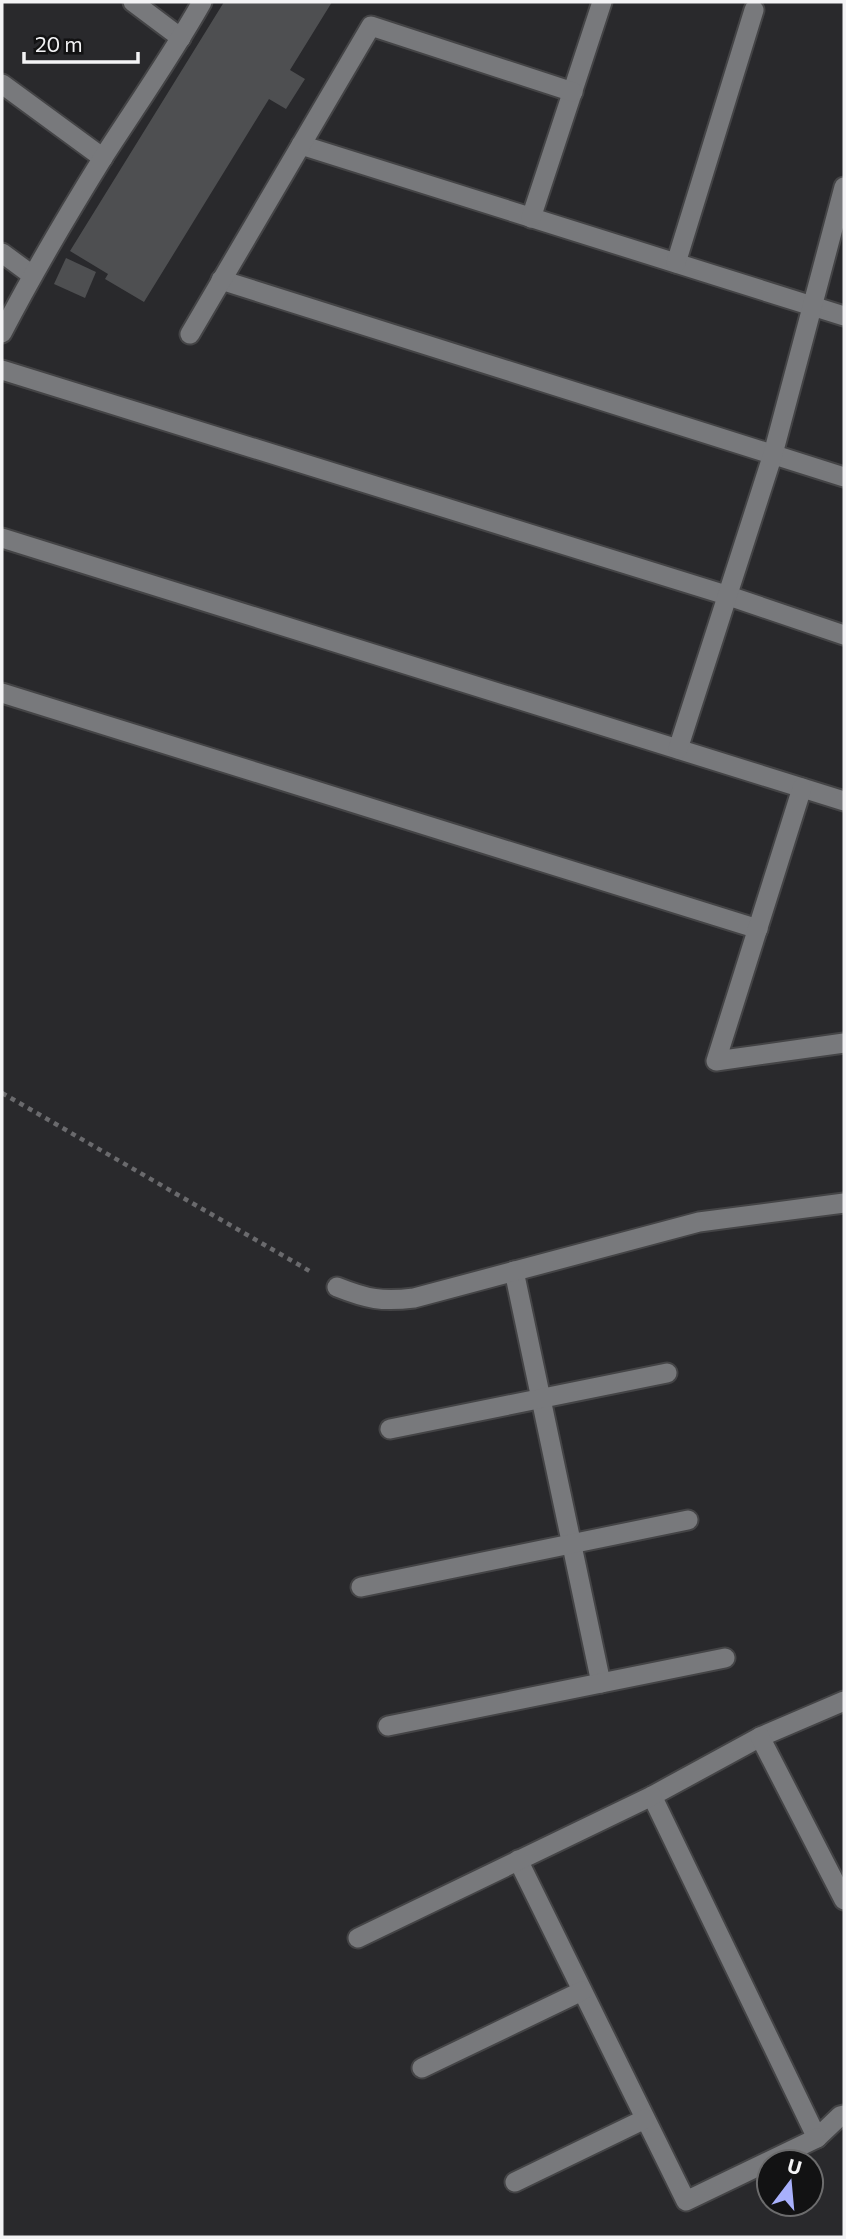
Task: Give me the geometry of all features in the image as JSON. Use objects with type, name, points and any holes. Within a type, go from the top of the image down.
[{"type":"street","points":[[133,2],[181,38]]},
{"type":"street","points":[[2,333],[33,275],[103,158],[202,2]]},
{"type":"street","points":[[531,218],[602,2]]},
{"type":"street","points":[[677,263],[754,10]]},
{"type":"street","points":[[190,334],[371,26],[573,92]]},
{"type":"street","points":[[2,85],[103,158]]},
{"type":"street","points":[[301,145],[844,316]]},
{"type":"street","points":[[678,749],[773,454],[844,187]]},
{"type":"street","points":[[2,253],[33,275]]},
{"type":"street","points":[[222,280],[844,477]]},
{"type":"street","points":[[2,370],[844,635]]},
{"type":"street","points":[[2,538],[844,801]]},
{"type":"street","points":[[2,693],[758,929]]},
{"type":"street","points":[[802,788],[716,1061],[844,1042]]},
{"type":"street","points":[[337,1287],[374,1300],[414,1298],[707,1221],[844,1203]]},
{"type":"street","points":[[514,1271],[601,1683]]},
{"type":"street","points":[[390,1429],[667,1373]]},
{"type":"street","points":[[361,1587],[688,1520]]},
{"type":"street","points":[[388,1726],[725,1658]]},
{"type":"street","points":[[358,1938],[652,1796],[760,1738],[844,1701]]},
{"type":"street","points":[[760,1738],[844,1900]]},
{"type":"street","points":[[652,1796],[817,2137]]},
{"type":"street","points":[[518,1860],[686,2201],[817,2137],[844,2115]]},
{"type":"street","points":[[422,2068],[582,1991]]},
{"type":"street","points":[[514,2182],[645,2119]]},
{"type":"path","points":[[2,1093],[337,1287]]},
{"type":"building","points":[[224,2],[332,2],[290,70],[305,79],[286,109],[269,99],[144,302],[105,279],[108,274],[70,251]]},
{"type":"building","points":[[66,258],[96,272],[85,298],[54,284]]}]
